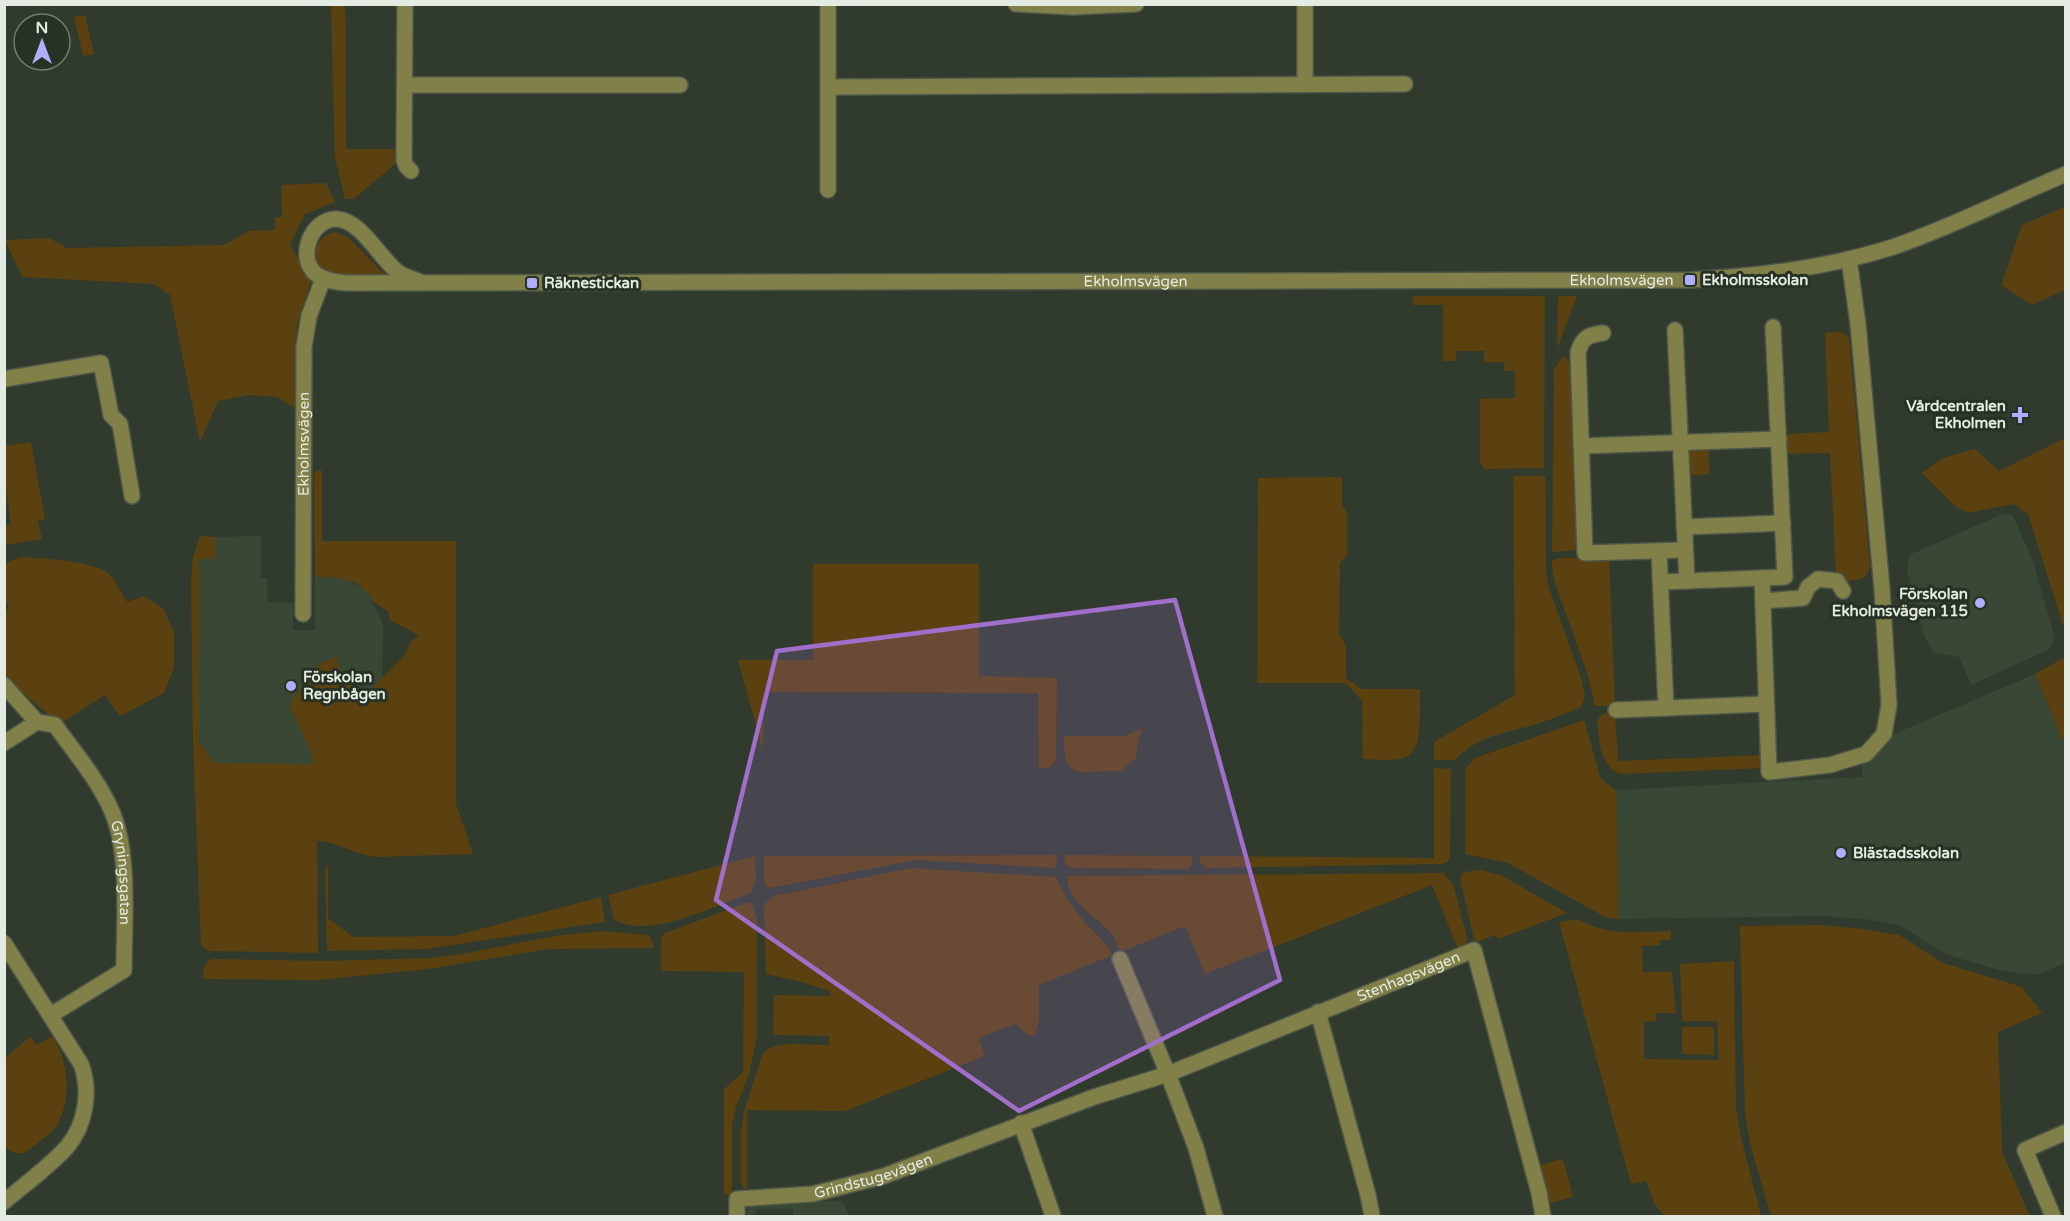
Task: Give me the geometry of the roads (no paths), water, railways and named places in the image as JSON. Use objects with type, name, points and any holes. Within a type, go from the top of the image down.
[{"type":"street","points":[[405,4],[404,160],[411,171]]},
{"type":"street","points":[[828,4],[828,190]]},
{"type":"street","points":[[1016,4],[1073,7],[1136,4]]},
{"type":"street","points":[[1305,4],[1305,84]]},
{"type":"street","points":[[828,87],[1406,84]]},
{"type":"street","points":[[405,85],[680,85]]},
{"type":"street","name":"Ekholmsvägen","points":[[420,282],[399,273],[347,221],[334,219],[323,223],[313,231],[308,243],[307,258],[314,273],[323,279],[347,283],[1690,280],[1773,273],[1849,259],[1893,247],[1962,221],[2066,174]]},
{"type":"street","points":[[1762,578],[1768,772],[1830,765],[1866,754],[1884,734],[1889,705],[1882,589],[1860,346],[1849,259]]},
{"type":"street","name":"Ekholmsvägen","points":[[303,614],[304,347],[309,316],[323,279]]},
{"type":"street","points":[[1661,582],[1785,577],[1773,327]]},
{"type":"street","points":[[1675,330],[1687,581]]},
{"type":"street","points":[[1603,333],[1588,334],[1582,340],[1578,352],[1585,553],[1685,550]]},
{"type":"street","points":[[4,379],[101,363],[111,415],[120,424],[132,496]]},
{"type":"street","points":[[1581,446],[1779,439]]},
{"type":"street","points":[[1684,527],[1783,523]]},
{"type":"street","points":[[1659,551],[1666,708]]},
{"type":"street","points":[[1763,601],[1803,598],[1808,587],[1818,579],[1837,581],[1842,591]]},
{"type":"street","name":"Gryningsgatan","points":[[4,685],[37,722],[55,725],[98,786],[114,816],[119,834],[124,872],[124,970],[51,1016]]},
{"type":"street","points":[[1617,710],[1766,704]]},
{"type":"street","points":[[4,743],[37,722]]},
{"type":"street","points":[[4,943],[10,964],[51,1016],[75,1053],[84,1072],[86,1100],[68,1146],[4,1202]]},
{"type":"street","name":"Stenhagsvägen","points":[[1317,1012],[1474,950],[1544,1216]]},
{"type":"street","points":[[1120,959],[1196,1148],[1215,1216]]},
{"type":"street","points":[[1317,1012],[1372,1216]]},
{"type":"street","name":"Grindstugevägen","points":[[737,1216],[737,1199],[792,1196],[850,1186],[884,1176],[1094,1097],[1168,1074],[1317,1012]]},
{"type":"street","points":[[1022,1123],[1053,1216]]},
{"type":"street","points":[[2053,1216],[2025,1150],[2066,1132]]},
{"type":"place","name":"Ekholmsskolan","points":[[1690,280]]},
{"type":"place","name":"Räknestickan","points":[[532,283]]},
{"type":"place","name":"Vårdcentralen Ekholmen","points":[[2020,415]]},
{"type":"place","name":"Förskolan Ekholmsvägen 115","points":[[1980,603]]},
{"type":"place","name":"Förskolan Regnbågen","points":[[291,686]]},
{"type":"place","name":"Blästadsskolan","points":[[1841,853]]}]
